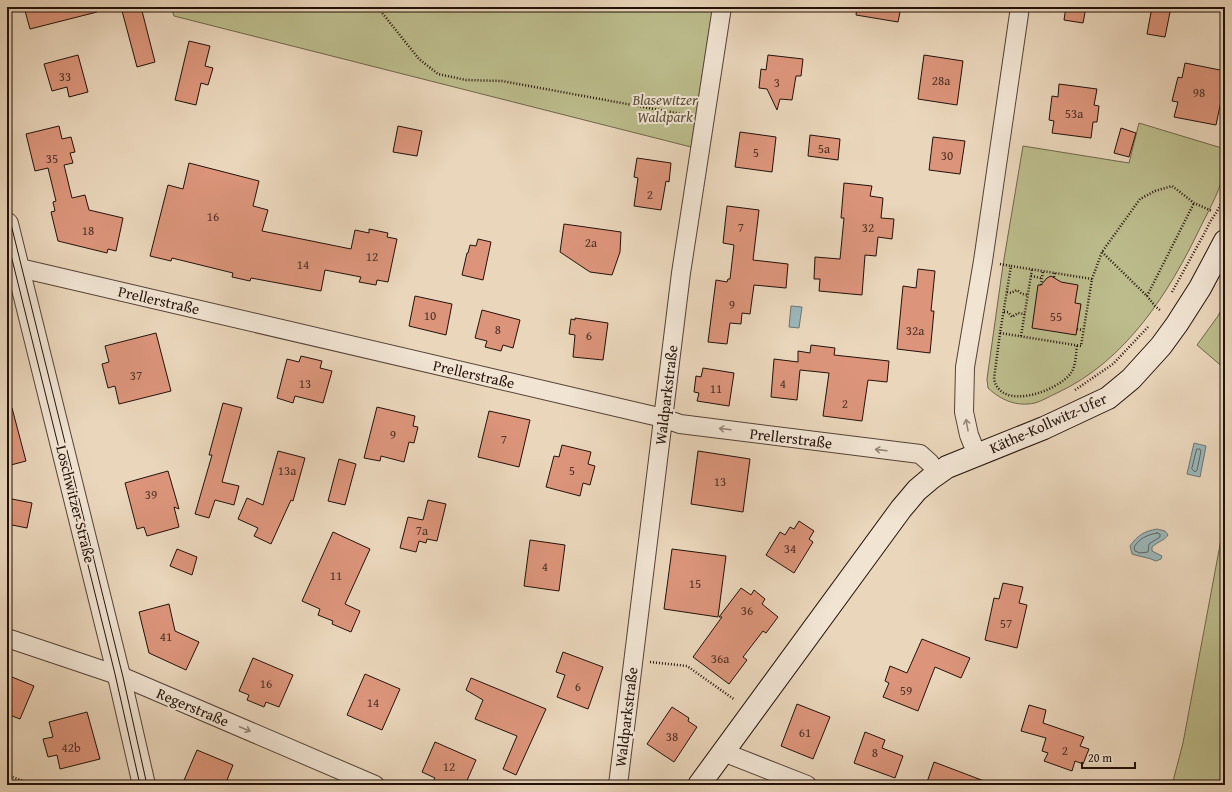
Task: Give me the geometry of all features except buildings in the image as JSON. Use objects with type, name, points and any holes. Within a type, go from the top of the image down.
[{"type":"main road","name":"Loschwitzer Straße","points":[[7,224],[12,266],[119,676],[144,785]]},
{"type":"main road","name":"Käthe-Kollwitz-Ufer","points":[[699,785],[901,509],[917,490],[937,474],[970,458],[1044,428],[1108,398],[1131,379],[1161,346],[1200,288],[1225,241]]},
{"type":"street","name":"Waldparkstraße","points":[[618,785],[681,273],[722,7]]},
{"type":"street","points":[[970,458],[964,412],[965,367],[983,261],[1020,7]]},
{"type":"street","name":"Prellerstraße","points":[[12,266],[663,418],[680,424],[920,454],[930,463],[937,474]]},
{"type":"street","name":"Regerstraße","points":[[7,638],[119,676],[376,785]]},
{"type":"street","points":[[723,752],[807,785]]},
{"type":"path","points":[[376,7],[419,59],[438,74],[466,80],[502,81],[704,118]]},
{"type":"path","points":[[1000,333],[1081,346],[1092,279],[1102,252],[1140,199],[1155,190],[1172,186],[1194,203],[1212,212]]},
{"type":"path","points":[[1169,297],[1225,197]]},
{"type":"path","points":[[1147,296],[1194,203]]},
{"type":"path","points":[[1102,252],[1161,311],[1158,315]]},
{"type":"path","points":[[1077,345],[1073,371],[1064,381],[1033,396],[1020,397],[1006,393],[996,387],[994,379],[1011,266],[1092,279]]},
{"type":"path","points":[[1021,336],[1032,269]]},
{"type":"path","points":[[1041,285],[1042,271]]},
{"type":"path","points":[[1054,277],[1055,273]]},
{"type":"path","points":[[1031,276],[1041,278]]},
{"type":"path","points":[[1007,292],[1017,290],[1022,294],[1028,294]]},
{"type":"path","points":[[1004,312],[1008,312],[1012,317],[1018,314],[1025,314]]},
{"type":"path","points":[[1074,390],[1113,364],[1151,324]]},
{"type":"path","points":[[1077,329],[1083,330]]},
{"type":"path","points":[[633,661],[687,666],[735,700]]},
{"type":"path","points":[[7,775],[26,782],[27,785]]},
{"type":"green space","name":"Blasewitzer Waldpark","points":[[171,7],[713,7],[691,147],[174,16]]},
{"type":"green space","points":[[1139,123],[1225,149],[1225,167],[1212,205],[1175,276],[1160,300],[1143,323],[1124,344],[1104,363],[1082,379],[1057,393],[1035,403],[1021,404],[1009,402],[988,388],[987,379],[1003,265],[1023,146],[1129,163]]},
{"type":"green space","points":[[1225,303],[1225,369],[1197,345],[1218,316]]},
{"type":"green space","points":[[1225,518],[1225,785],[1172,785],[1183,743]]},
{"type":"water","points":[[791,306],[802,307],[799,328],[789,327]]},
{"type":"water","points":[[1194,443],[1206,446],[1200,477],[1187,474]]},
{"type":"water","points":[[1157,529],[1165,531],[1168,535],[1165,539],[1152,547],[1152,551],[1162,556],[1161,559],[1156,561],[1132,554],[1130,546],[1135,539],[1141,534]]},
{"type":"tram line","points":[[7,208],[123,677],[147,785]]},
{"type":"tram line","points":[[7,239],[115,674],[140,785]]}]
